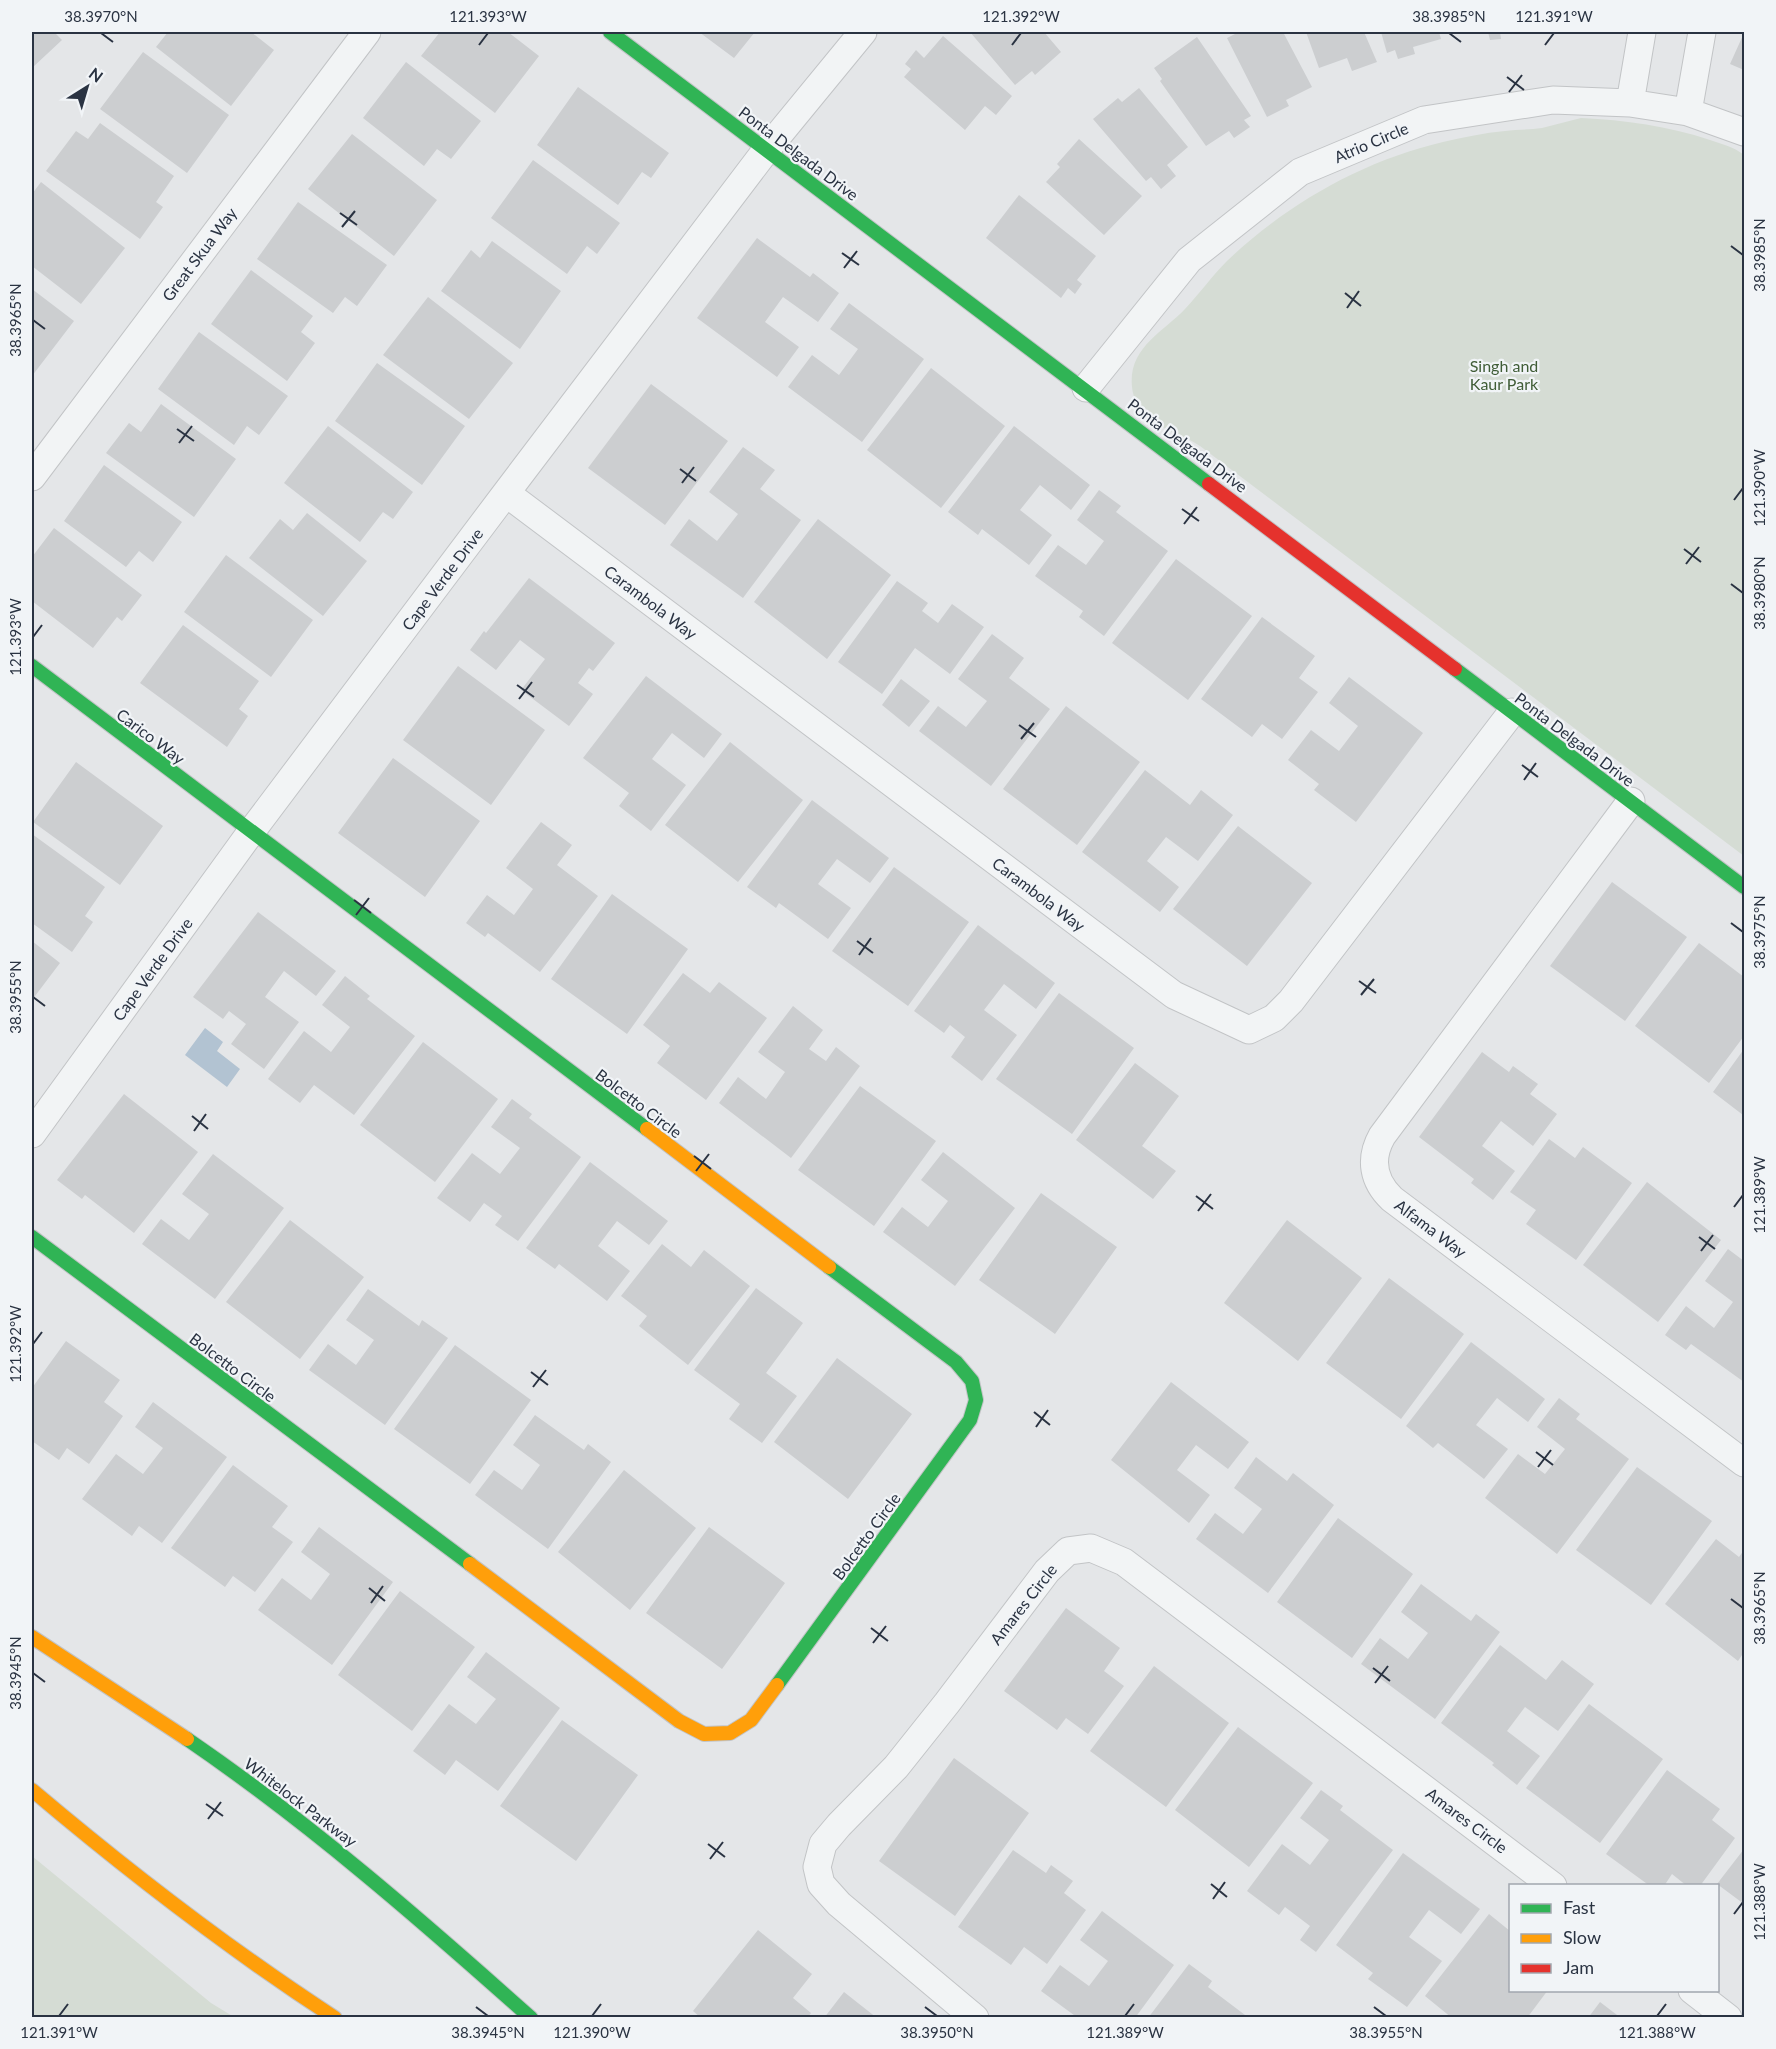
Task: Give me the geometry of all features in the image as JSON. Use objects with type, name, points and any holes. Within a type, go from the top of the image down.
[{"type":"street","name":"Great Skua Way","points":[[32,477],[367,32]]},
{"type":"street","name":"Ponta Delgada Drive","points":[[610,32],[1086,388],[1744,887]]},
{"type":"street","name":"Cape Verde Drive","points":[[32,1134],[251,832],[506,493],[767,148],[863,32]]},
{"type":"street","points":[[1630,103],[1642,32]]},
{"type":"street","points":[[1688,112],[1702,32]]},
{"type":"street","name":"Atrio Circle","points":[[1086,388],[1189,260],[1300,172],[1424,120],[1553,100],[1630,103],[1688,112],[1744,132]]},
{"type":"street","name":"Carambola Way","points":[[506,493],[1174,995],[1249,1030],[1274,1018],[1291,1001],[1512,712]]},
{"type":"street","name":"Carico Way","points":[[32,666],[251,832]]},
{"type":"street","name":"Alfama Way","points":[[1631,801],[1382,1136],[1377,1146],[1374,1166],[1377,1179],[1392,1199],[1744,1463]]},
{"type":"street","name":"Bolcetto Circle","points":[[32,1237],[679,1721],[704,1734],[730,1733],[751,1720],[970,1420],[976,1400],[972,1381],[956,1362],[251,832]]},
{"type":"street","name":"Amares Circle","points":[[975,2018],[839,1904],[821,1884],[817,1868],[823,1844],[896,1767],[1047,1571],[1068,1551],[1091,1548],[1124,1562],[1550,1884]]},
{"type":"street","name":"Whitelock Parkway","points":[[32,1637],[187,1738],[284,1808],[412,1913],[531,2018]]},
{"type":"street","points":[[32,1790],[149,1887],[236,1951],[335,2018]]},
{"type":"street","points":[[1695,1992],[1728,2018]]},
{"type":"green space","name":"Singh and Kaur Park","points":[[1581,118],[1662,127],[1723,144],[1744,155],[1744,856],[1200,446],[1152,421],[1138,406],[1134,397],[1132,373],[1135,362],[1148,342],[1185,309],[1227,261],[1250,240],[1300,203],[1355,173],[1413,150],[1466,137],[1542,128]]},
{"type":"green space","points":[[32,1856],[211,2003],[234,2017],[32,2017]]},
{"type":"water","points":[[205,1028],[223,1042],[217,1051],[240,1069],[227,1087],[185,1055]]},
{"type":"building","points":[[32,32],[54,32],[62,40],[32,68]]},
{"type":"building","points":[[168,32],[251,32],[274,50],[231,106],[156,47]]},
{"type":"building","points":[[440,32],[508,32],[539,56],[495,113],[421,56]]},
{"type":"building","points":[[699,32],[755,32],[734,58]]},
{"type":"building","points":[[970,32],[1044,32],[1061,52],[1035,75],[1032,71],[1015,85]]},
{"type":"building","points":[[1239,32],[1283,32],[1312,87],[1286,100],[1289,106],[1267,117],[1227,38]]},
{"type":"building","points":[[1306,32],[1364,32],[1377,62],[1352,71],[1347,58],[1319,68]]},
{"type":"building","points":[[1381,32],[1439,32],[1441,39],[1413,47],[1415,54],[1398,59],[1395,50],[1387,53]]},
{"type":"building","points":[[1488,32],[1500,32],[1501,39],[1490,40]]},
{"type":"building","points":[[1744,33],[1744,70],[1730,64]]},
{"type":"building","points":[[943,36],[1012,96],[996,115],[985,106],[965,130],[904,77],[911,69],[905,64],[916,50],[924,58]]},
{"type":"building","points":[[1197,37],[1251,116],[1244,120],[1250,127],[1234,138],[1229,131],[1206,146],[1160,81],[1162,79],[1154,68]]},
{"type":"building","points":[[143,52],[229,115],[187,173],[100,109]]},
{"type":"building","points":[[406,62],[481,121],[451,159],[437,149],[424,166],[363,118]]},
{"type":"building","points":[[578,87],[669,153],[651,178],[642,172],[618,205],[537,145]]},
{"type":"building","points":[[1139,88],[1188,147],[1167,165],[1176,176],[1161,189],[1151,177],[1146,181],[1093,119],[1118,98],[1122,102]]},
{"type":"building","points":[[100,123],[174,176],[156,202],[163,207],[140,239],[46,171],[76,131],[88,139]]},
{"type":"building","points":[[352,134],[437,200],[394,256],[308,189]]},
{"type":"building","points":[[1079,139],[1142,196],[1104,235],[1046,182],[1060,167],[1057,164]]},
{"type":"building","points":[[533,160],[620,223],[597,254],[587,246],[567,274],[491,218]]},
{"type":"building","points":[[41,182],[125,248],[81,304],[32,266],[32,194]]},
{"type":"building","points":[[1019,195],[1096,256],[1077,280],[1082,284],[1075,294],[1068,288],[1061,298],[986,238]]},
{"type":"building","points":[[298,202],[387,265],[357,306],[345,297],[333,313],[257,259]]},
{"type":"building","points":[[757,238],[810,277],[813,273],[839,293],[818,322],[783,297],[765,322],[799,347],[777,377],[697,318]]},
{"type":"building","points":[[492,241],[561,291],[520,349],[441,291],[471,250],[480,258]]},
{"type":"building","points":[[251,270],[313,316],[301,332],[315,343],[287,381],[211,324]]},
{"type":"building","points":[[32,289],[74,321],[32,376]]},
{"type":"building","points":[[428,297],[513,363],[469,419],[383,355]]},
{"type":"building","points":[[849,303],[924,359],[862,442],[788,387],[812,355],[839,375],[858,349],[830,329]]},
{"type":"building","points":[[199,332],[288,396],[259,435],[247,426],[234,445],[158,389]]},
{"type":"building","points":[[377,363],[465,426],[422,485],[335,421]]},
{"type":"building","points":[[931,368],[1005,426],[941,508],[867,450]]},
{"type":"building","points":[[651,384],[728,441],[665,525],[588,468]]},
{"type":"building","points":[[161,404],[236,459],[194,517],[106,453],[129,423],[141,432]]},
{"type":"building","points":[[328,426],[413,492],[393,519],[383,512],[360,542],[284,483]]},
{"type":"building","points":[[1014,426],[1090,485],[1071,510],[1040,485],[1020,510],[1052,535],[1029,565],[982,529],[978,535],[948,512]]},
{"type":"building","points":[[743,447],[775,470],[760,489],[801,520],[743,598],[670,545],[689,519],[717,541],[738,514],[709,492]]},
{"type":"building","points":[[104,465],[182,522],[153,562],[139,551],[126,567],[64,521]]},
{"type":"building","points":[[1099,490],[1121,506],[1116,512],[1168,551],[1104,636],[1079,617],[1083,611],[1035,576],[1058,545],[1086,565],[1104,541],[1077,520]]},
{"type":"building","points":[[307,513],[367,561],[323,616],[249,558],[280,519],[293,530]]},
{"type":"building","points":[[818,519],[891,575],[827,659],[754,602]]},
{"type":"building","points":[[54,528],[142,595],[122,621],[117,617],[93,648],[32,601],[32,557]]},
{"type":"building","points":[[226,555],[313,620],[271,677],[184,612]]},
{"type":"building","points":[[1176,559],[1252,616],[1188,700],[1112,643]]},
{"type":"building","points":[[529,578],[615,643],[593,671],[589,668],[578,683],[593,694],[569,726],[521,690],[545,659],[520,640],[496,670],[470,650]]},
{"type":"building","points":[[897,581],[928,603],[922,611],[938,623],[952,604],[984,627],[950,674],[915,648],[882,694],[838,662]]},
{"type":"building","points":[[1262,617],[1315,656],[1299,678],[1318,692],[1282,739],[1262,724],[1252,737],[1201,699]]},
{"type":"building","points":[[183,625],[259,681],[239,709],[248,716],[227,747],[140,683]]},
{"type":"building","points":[[992,634],[1024,658],[1009,678],[1050,709],[991,786],[919,731],[938,706],[966,727],[987,701],[958,679]]},
{"type":"building","points":[[458,666],[545,730],[491,805],[403,740]]},
{"type":"building","points":[[646,676],[722,734],[704,758],[672,733],[652,759],[686,785],[651,831],[619,806],[629,793],[583,758]]},
{"type":"building","points":[[1349,677],[1423,733],[1356,822],[1314,790],[1319,784],[1288,760],[1311,730],[1339,751],[1358,726],[1329,703]]},
{"type":"building","points":[[901,679],[930,701],[909,727],[882,705]]},
{"type":"building","points":[[1066,706],[1140,762],[1077,845],[1003,789]]},
{"type":"building","points":[[730,742],[803,800],[738,882],[665,825]]},
{"type":"building","points":[[393,758],[480,821],[425,897],[338,833]]},
{"type":"building","points":[[76,762],[163,826],[120,885],[33,822]]},
{"type":"building","points":[[1145,770],[1190,805],[1201,790],[1233,815],[1198,861],[1166,837],[1147,861],[1179,887],[1160,912],[1082,852]]},
{"type":"building","points":[[812,800],[889,858],[870,883],[837,859],[818,884],[851,908],[828,939],[779,903],[776,908],[747,887]]},
{"type":"building","points":[[541,822],[572,845],[557,865],[598,896],[540,972],[488,933],[485,937],[466,923],[487,895],[514,915],[533,889],[506,868]]},
{"type":"building","points":[[1238,826],[1312,883],[1247,966],[1173,909]]},
{"type":"building","points":[[32,834],[105,887],[85,916],[93,922],[72,952],[32,923]]},
{"type":"building","points":[[894,867],[969,922],[908,1006],[832,951]]},
{"type":"building","points":[[1612,882],[1687,937],[1625,1021],[1550,966]]},
{"type":"building","points":[[612,894],[688,949],[627,1034],[551,979]]},
{"type":"building","points":[[258,912],[336,971],[316,996],[284,971],[265,997],[299,1022],[264,1069],[231,1044],[246,1024],[229,1011],[223,1019],[193,997]]},
{"type":"building","points":[[978,925],[1055,983],[1036,1009],[1004,984],[984,1010],[1017,1035],[982,1081],[951,1057],[965,1037],[950,1025],[944,1033],[914,1011]]},
{"type":"building","points":[[32,941],[60,963],[32,1000]]},
{"type":"building","points":[[1699,943],[1744,977],[1744,1036],[1709,1083],[1635,1026]]},
{"type":"building","points":[[683,973],[710,993],[719,982],[767,1018],[706,1100],[657,1063],[670,1046],[643,1025]]},
{"type":"building","points":[[345,976],[370,996],[367,999],[415,1036],[354,1115],[314,1085],[300,1103],[268,1079],[304,1031],[331,1052],[350,1027],[322,1005]]},
{"type":"building","points":[[1059,993],[1134,1048],[1072,1134],[996,1079]]},
{"type":"building","points":[[793,1006],[823,1030],[809,1049],[826,1061],[836,1047],[860,1066],[791,1158],[719,1103],[738,1077],[766,1099],[785,1072],[758,1052]]},
{"type":"building","points":[[423,1042],[498,1099],[435,1182],[360,1125]]},
{"type":"building","points":[[1744,1049],[1744,1113],[1743,1115],[1713,1092]]},
{"type":"building","points":[[1482,1052],[1509,1072],[1513,1066],[1538,1084],[1530,1094],[1557,1114],[1533,1146],[1501,1121],[1482,1146],[1515,1171],[1493,1200],[1471,1183],[1474,1179],[1419,1137]]},
{"type":"building","points":[[1135,1063],[1179,1096],[1142,1146],[1176,1171],[1153,1199],[1076,1140]]},
{"type":"building","points":[[860,1086],[936,1141],[874,1226],[798,1170]]},
{"type":"building","points":[[124,1094],[198,1152],[134,1233],[85,1195],[82,1199],[57,1180]]},
{"type":"building","points":[[512,1099],[532,1114],[529,1118],[581,1157],[518,1241],[495,1225],[502,1216],[484,1203],[470,1222],[437,1198],[472,1153],[500,1174],[520,1148],[491,1127]]},
{"type":"building","points":[[1549,1139],[1575,1158],[1583,1147],[1632,1183],[1576,1260],[1526,1224],[1536,1210],[1510,1192]]},
{"type":"building","points":[[943,1152],[1015,1208],[955,1286],[883,1232],[902,1207],[928,1227],[948,1201],[921,1180]]},
{"type":"building","points":[[213,1154],[284,1208],[215,1299],[142,1244],[161,1219],[189,1240],[209,1214],[182,1194]]},
{"type":"building","points":[[590,1162],[668,1221],[649,1245],[617,1221],[598,1246],[630,1271],[607,1301],[559,1264],[555,1269],[526,1248]]},
{"type":"building","points":[[1647,1182],[1721,1240],[1658,1322],[1583,1265]]},
{"type":"building","points":[[1041,1193],[1117,1247],[1055,1334],[979,1280]]},
{"type":"building","points":[[290,1220],[364,1277],[300,1359],[226,1302]]},
{"type":"building","points":[[1287,1220],[1362,1278],[1298,1361],[1224,1303]]},
{"type":"building","points":[[662,1244],[691,1267],[704,1250],[750,1286],[688,1365],[639,1326],[647,1316],[621,1296]]},
{"type":"building","points":[[1728,1249],[1744,1261],[1744,1382],[1691,1344],[1686,1350],[1665,1335],[1686,1306],[1714,1328],[1733,1302],[1705,1281]]},
{"type":"building","points":[[1389,1278],[1464,1334],[1401,1419],[1326,1363]]},
{"type":"building","points":[[756,1288],[803,1323],[766,1373],[797,1396],[762,1443],[729,1419],[740,1404],[694,1370]]},
{"type":"building","points":[[368,1289],[419,1326],[422,1320],[448,1338],[385,1425],[309,1370],[328,1344],[356,1365],[374,1340],[346,1320]]},
{"type":"building","points":[[66,1341],[120,1380],[104,1402],[123,1416],[89,1464],[67,1448],[59,1460],[32,1441],[32,1388]]},
{"type":"building","points":[[1471,1342],[1545,1399],[1528,1422],[1497,1398],[1476,1425],[1508,1449],[1484,1479],[1438,1443],[1433,1448],[1406,1426]]},
{"type":"building","points":[[455,1345],[531,1400],[470,1484],[394,1429]]},
{"type":"building","points":[[837,1358],[912,1414],[848,1499],[774,1442]]},
{"type":"building","points":[[1171,1382],[1249,1442],[1228,1469],[1196,1445],[1177,1470],[1210,1495],[1189,1523],[1111,1460]]},
{"type":"building","points":[[1559,1398],[1580,1414],[1576,1419],[1629,1459],[1557,1554],[1485,1498],[1518,1454],[1545,1474],[1565,1449],[1537,1427]]},
{"type":"building","points":[[153,1402],[227,1457],[162,1543],[139,1526],[132,1536],[82,1499],[116,1454],[143,1474],[163,1448],[135,1427]]},
{"type":"building","points":[[535,1415],[584,1450],[588,1444],[611,1462],[548,1549],[475,1495],[494,1470],[522,1490],[540,1465],[513,1445]]},
{"type":"building","points":[[1256,1457],[1287,1481],[1293,1473],[1334,1505],[1268,1593],[1196,1539],[1215,1513],[1243,1534],[1262,1509],[1234,1488]]},
{"type":"building","points":[[233,1465],[288,1506],[272,1527],[293,1542],[255,1592],[233,1576],[225,1587],[171,1548]]},
{"type":"building","points":[[1637,1467],[1712,1521],[1651,1605],[1576,1550]]},
{"type":"building","points":[[624,1470],[696,1528],[630,1610],[558,1552]]},
{"type":"building","points":[[1338,1518],[1413,1574],[1352,1658],[1277,1602]]},
{"type":"building","points":[[319,1527],[393,1582],[332,1665],[258,1610],[282,1578],[311,1600],[330,1574],[301,1552]]},
{"type":"building","points":[[709,1527],[785,1583],[722,1669],[646,1613]]},
{"type":"building","points":[[1716,1539],[1739,1557],[1744,1550],[1744,1652],[1738,1661],[1665,1604]]},
{"type":"building","points":[[1421,1584],[1471,1621],[1476,1614],[1500,1632],[1435,1719],[1361,1664],[1380,1638],[1408,1659],[1428,1633],[1401,1612]]},
{"type":"building","points":[[400,1591],[475,1647],[412,1731],[338,1675]]},
{"type":"building","points":[[1066,1608],[1120,1648],[1104,1671],[1124,1686],[1088,1734],[1066,1718],[1057,1730],[1004,1691]]},
{"type":"building","points":[[1500,1645],[1546,1680],[1562,1660],[1594,1684],[1558,1731],[1525,1707],[1507,1731],[1540,1756],[1517,1785],[1492,1765],[1494,1763],[1441,1723]]},
{"type":"building","points":[[486,1652],[560,1708],[498,1791],[456,1760],[445,1775],[413,1751],[449,1704],[476,1724],[496,1699],[467,1677]]},
{"type":"building","points":[[1154,1666],[1229,1723],[1166,1807],[1090,1751]]},
{"type":"building","points":[[1589,1704],[1663,1759],[1600,1843],[1526,1788]]},
{"type":"building","points":[[562,1720],[638,1775],[576,1861],[500,1806]]},
{"type":"building","points":[[1238,1727],[1313,1783],[1249,1867],[1175,1810]]},
{"type":"building","points":[[954,1758],[1029,1813],[955,1916],[879,1861]]},
{"type":"building","points":[[1667,1770],[1720,1809],[1712,1820],[1735,1838],[1701,1884],[1684,1884],[1672,1874],[1665,1884],[1647,1884],[1606,1854]]},
{"type":"building","points":[[1321,1790],[1343,1806],[1340,1810],[1393,1850],[1316,1952],[1300,1940],[1310,1926],[1285,1907],[1279,1915],[1247,1891],[1282,1844],[1310,1865],[1329,1840],[1300,1818]]},
{"type":"building","points":[[1744,1849],[1744,1904],[1717,1884]]},
{"type":"building","points":[[1013,1850],[1046,1873],[1051,1865],[1073,1881],[1064,1893],[1086,1910],[1047,1964],[1024,1947],[1011,1965],[958,1927]]},
{"type":"building","points":[[1403,1853],[1480,1909],[1461,1934],[1429,1910],[1409,1937],[1442,1961],[1407,2007],[1368,1979],[1373,1973],[1336,1945]]},
{"type":"building","points":[[1102,1911],[1174,1965],[1135,2018],[1078,2018],[1041,1991],[1060,1965],[1089,1986],[1108,1961],[1080,1940]]},
{"type":"building","points":[[1489,1914],[1509,1930],[1509,1992],[1546,1992],[1527,2018],[1452,2018],[1425,1996]]},
{"type":"building","points":[[758,1930],[812,1974],[793,1998],[811,2013],[807,2018],[701,2018],[693,2011]]},
{"type":"building","points":[[1189,1964],[1212,1981],[1208,1987],[1249,2018],[1148,2018]]},
{"type":"building","points":[[844,1992],[877,2018],[824,2018]]},
{"type":"building","points":[[1600,2002],[1621,2018],[1588,2018]]},
{"type":"traffic: fast","points":[[610,32],[1209,484]]},
{"type":"traffic: fast","points":[[32,666],[647,1129]]},
{"type":"traffic: fast","points":[[1455,669],[1744,887]]},
{"type":"traffic: fast","points":[[32,1237],[470,1564]]},
{"type":"traffic: fast","points":[[777,1685],[970,1420],[976,1400],[972,1381],[956,1362],[829,1267]]},
{"type":"traffic: fast","points":[[187,1739],[321,1838],[531,2018]]},
{"type":"traffic: slow","points":[[647,1129],[829,1267]]},
{"type":"traffic: slow","points":[[470,1564],[679,1721],[704,1734],[730,1733],[751,1720],[777,1685]]},
{"type":"traffic: slow","points":[[32,1637],[187,1739]]},
{"type":"traffic: slow","points":[[32,1790],[180,1909],[335,2018]]},
{"type":"traffic: jam","points":[[1209,484],[1455,669]]}]
